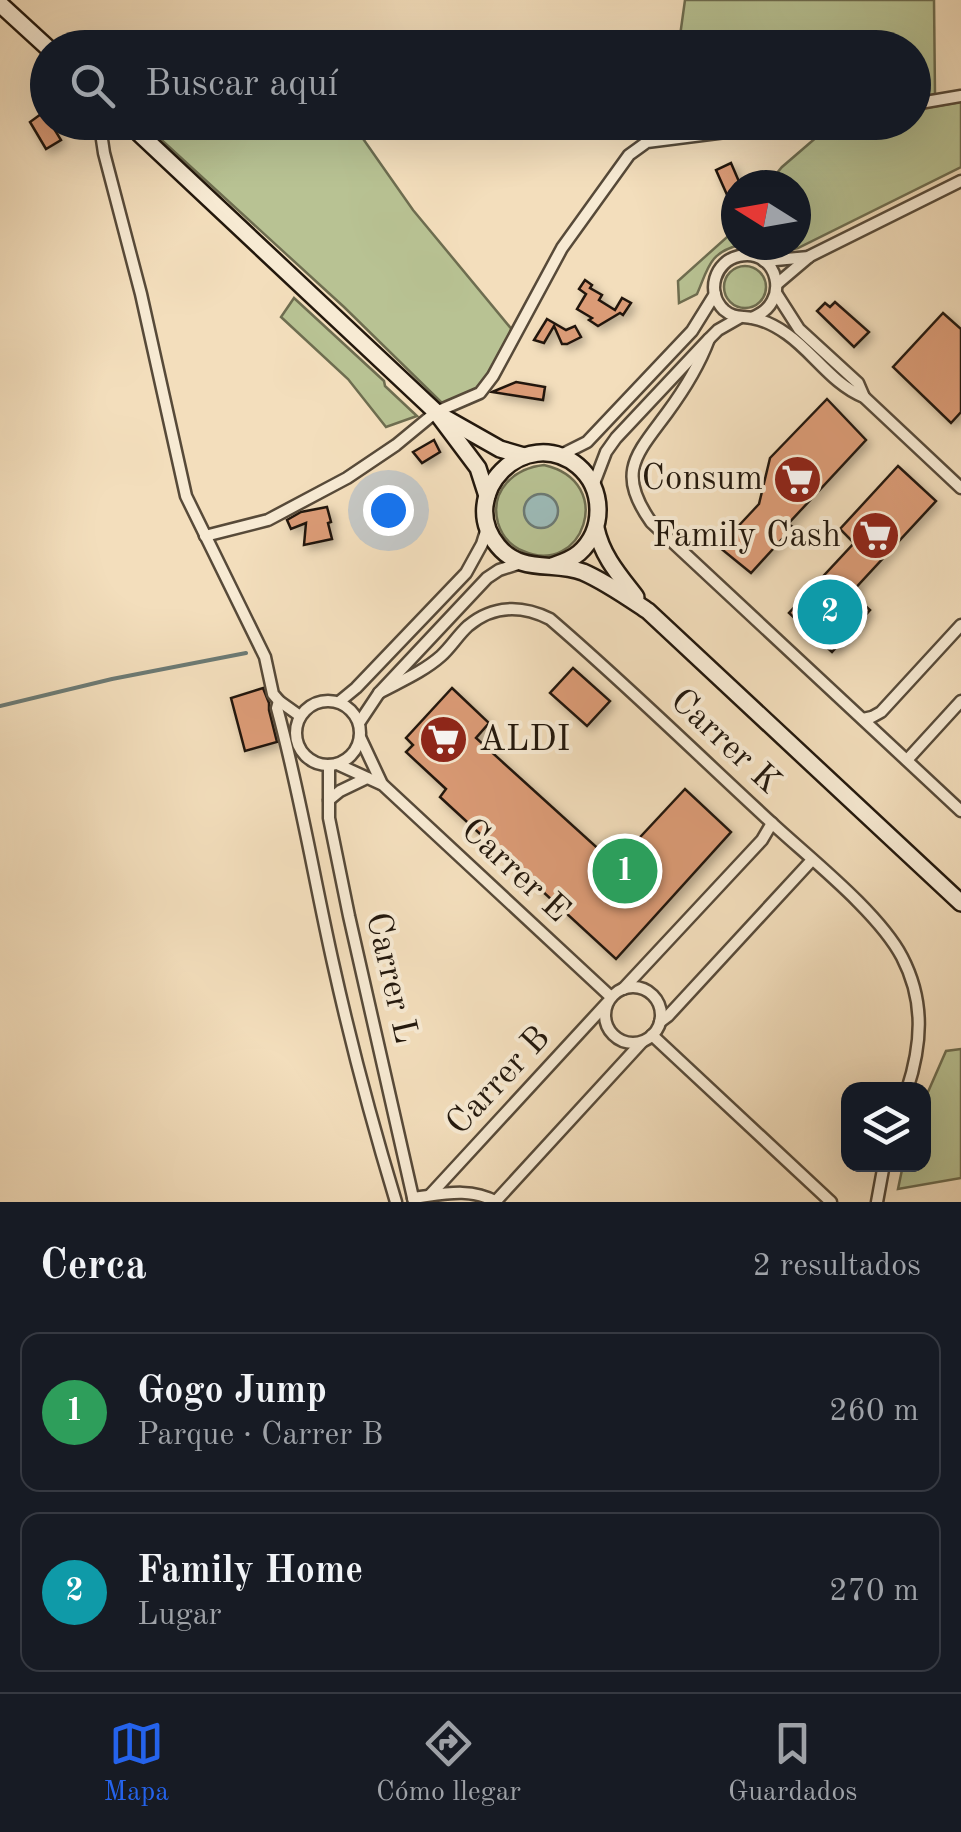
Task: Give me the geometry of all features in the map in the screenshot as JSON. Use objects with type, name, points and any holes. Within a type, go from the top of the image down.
[{"type":"main road","points":[[0,4],[30,32]]},
{"type":"main road","points":[[146,140],[436,412],[478,468],[486,496],[488,527],[500,549],[521,563],[585,573],[648,612],[961,903]]},
{"type":"main road","points":[[436,412],[500,448],[524,456]]},
{"type":"main road","points":[[486,496],[500,471],[524,456],[559,456],[585,473],[598,500],[596,528],[579,554],[552,566]]},
{"type":"main road","points":[[596,528],[609,563],[648,612]]},
{"type":"street","points":[[931,101],[961,96]]},
{"type":"street","points":[[102,140],[186,496],[264,657],[273,694],[300,716]]},
{"type":"street","points":[[205,536],[268,520],[302,503],[365,466],[436,412],[480,393],[562,248],[629,155],[647,142],[663,140]]},
{"type":"street","points":[[811,256],[961,181]]},
{"type":"street","points":[[559,456],[587,442],[692,331],[714,294],[716,275],[728,260],[746,255],[773,260]]},
{"type":"street","points":[[593,486],[616,438],[709,338],[767,309],[776,288],[806,260]]},
{"type":"street","points":[[764,261],[775,275],[776,288],[799,329],[858,383],[864,397]]},
{"type":"street","points":[[714,294],[724,310],[774,326],[790,336],[849,391],[864,397],[961,488]]},
{"type":"street","points":[[709,338],[682,392],[638,452],[632,482],[636,496],[650,522],[961,811]]},
{"type":"street","points":[[339,702],[466,573],[488,527]]},
{"type":"street","points":[[359,723],[379,694],[488,578],[521,563]]},
{"type":"street","name":"Carrer K","points":[[379,694],[442,656],[468,626],[486,615],[508,608],[532,610],[550,619],[886,933],[902,956],[918,1007],[918,1058],[910,1082]]},
{"type":"street","points":[[863,719],[881,712],[961,626]]},
{"type":"street","points":[[279,701],[276,708],[303,810],[332,961],[366,1104],[396,1202]]},
{"type":"street","points":[[360,738],[346,760],[322,765],[302,752],[296,742],[296,727],[307,708],[321,701],[339,702],[354,713],[360,738],[383,785]]},
{"type":"street","points":[[907,760],[961,701]]},
{"type":"street","points":[[333,764],[383,785]]},
{"type":"street","name":"Carrer L","points":[[333,764],[329,818],[413,1200]]},
{"type":"street","points":[[329,800],[368,778]]},
{"type":"street","name":"Carrer E","points":[[383,785],[609,1000]]},
{"type":"street","points":[[647,1038],[626,1042],[612,1034],[605,1019],[609,1000],[762,840],[772,823]]},
{"type":"street","points":[[413,1200],[469,1192],[497,1201],[812,860]]},
{"type":"street","points":[[623,989],[640,988],[654,998],[660,1022]]},
{"type":"street","name":"Carrer B","points":[[430,1196],[609,1000]]},
{"type":"street","points":[[647,1038],[831,1202]]},
{"type":"street","points":[[877,1202],[883,1172]]},
{"type":"green space","points":[[685,0],[934,0],[935,94],[931,95],[931,30],[681,30]]},
{"type":"green space","points":[[961,102],[961,167],[811,242],[811,170],[780,170],[813,140],[931,140],[931,107]]},
{"type":"green space","points":[[162,140],[364,140],[413,210],[514,332],[482,386],[442,403]]},
{"type":"green space","points":[[721,242],[721,253],[707,269],[697,294],[679,303],[678,281]]},
{"type":"green space","points":[[745,266],[760,272],[766,287],[760,302],[745,308],[730,302],[724,287],[730,272]]},
{"type":"green space","points":[[294,298],[417,416],[386,427],[348,379],[281,317]]},
{"type":"green space","points":[[544,465],[567,475],[580,489],[585,507],[583,524],[575,540],[562,551],[544,556],[523,551],[511,543],[500,528],[496,511],[501,491],[514,476]]},
{"type":"green space","points":[[961,1049],[961,1178],[898,1189],[902,1172],[931,1172],[931,1085],[946,1051]]},
{"type":"water","points":[[541,494],[553,499],[558,511],[553,523],[541,528],[529,523],[524,511],[529,499]]},
{"type":"building","points":[[41,140],[61,140],[46,149]]},
{"type":"building","points":[[731,163],[734,170],[721,170],[721,181],[716,170]]},
{"type":"building","points":[[585,280],[602,295],[599,300],[615,310],[622,298],[631,303],[623,315],[620,313],[598,326],[577,309],[586,294],[579,289]]},
{"type":"building","points":[[835,302],[869,332],[854,347],[817,311],[825,303],[830,307]]},
{"type":"building","points":[[943,313],[961,329],[961,412],[951,423],[893,367]]},
{"type":"building","points":[[547,319],[566,330],[575,326],[581,337],[562,344],[554,326],[544,343],[534,340]]},
{"type":"building","points":[[516,382],[545,387],[543,400],[492,392]]},
{"type":"building","name":"Consum","points":[[827,399],[866,440],[788,524],[793,527],[751,573],[719,547],[719,538],[730,535],[759,504],[770,458]]},
{"type":"building","points":[[434,440],[440,452],[422,463],[413,452]]},
{"type":"building","name":"Family Cash","points":[[898,466],[936,501],[851,593],[870,610],[832,652],[789,613],[854,543],[840,529]]},
{"type":"building","points":[[327,507],[332,539],[304,545],[306,523],[291,529],[287,520],[301,512]]},
{"type":"building","points":[[573,668],[610,701],[587,726],[550,693]]},
{"type":"building","points":[[263,688],[277,742],[245,751],[231,698]]},
{"type":"building","points":[[452,688],[489,723],[476,738],[615,864],[685,789],[731,832],[616,959],[440,797],[446,789],[406,752],[413,745],[406,738]]},
{"type":"waterway","points":[[0,706],[246,653]]},
{"type":"place","name":"Consum","points":[[798,479]]},
{"type":"place","name":"Family Cash","points":[[876,536]]},
{"type":"place","name":"Family Home","points":[[830,612]]},
{"type":"place","name":"ALDI","points":[[444,740]]},
{"type":"place","name":"Gogo Jump","points":[[625,871]]}]
